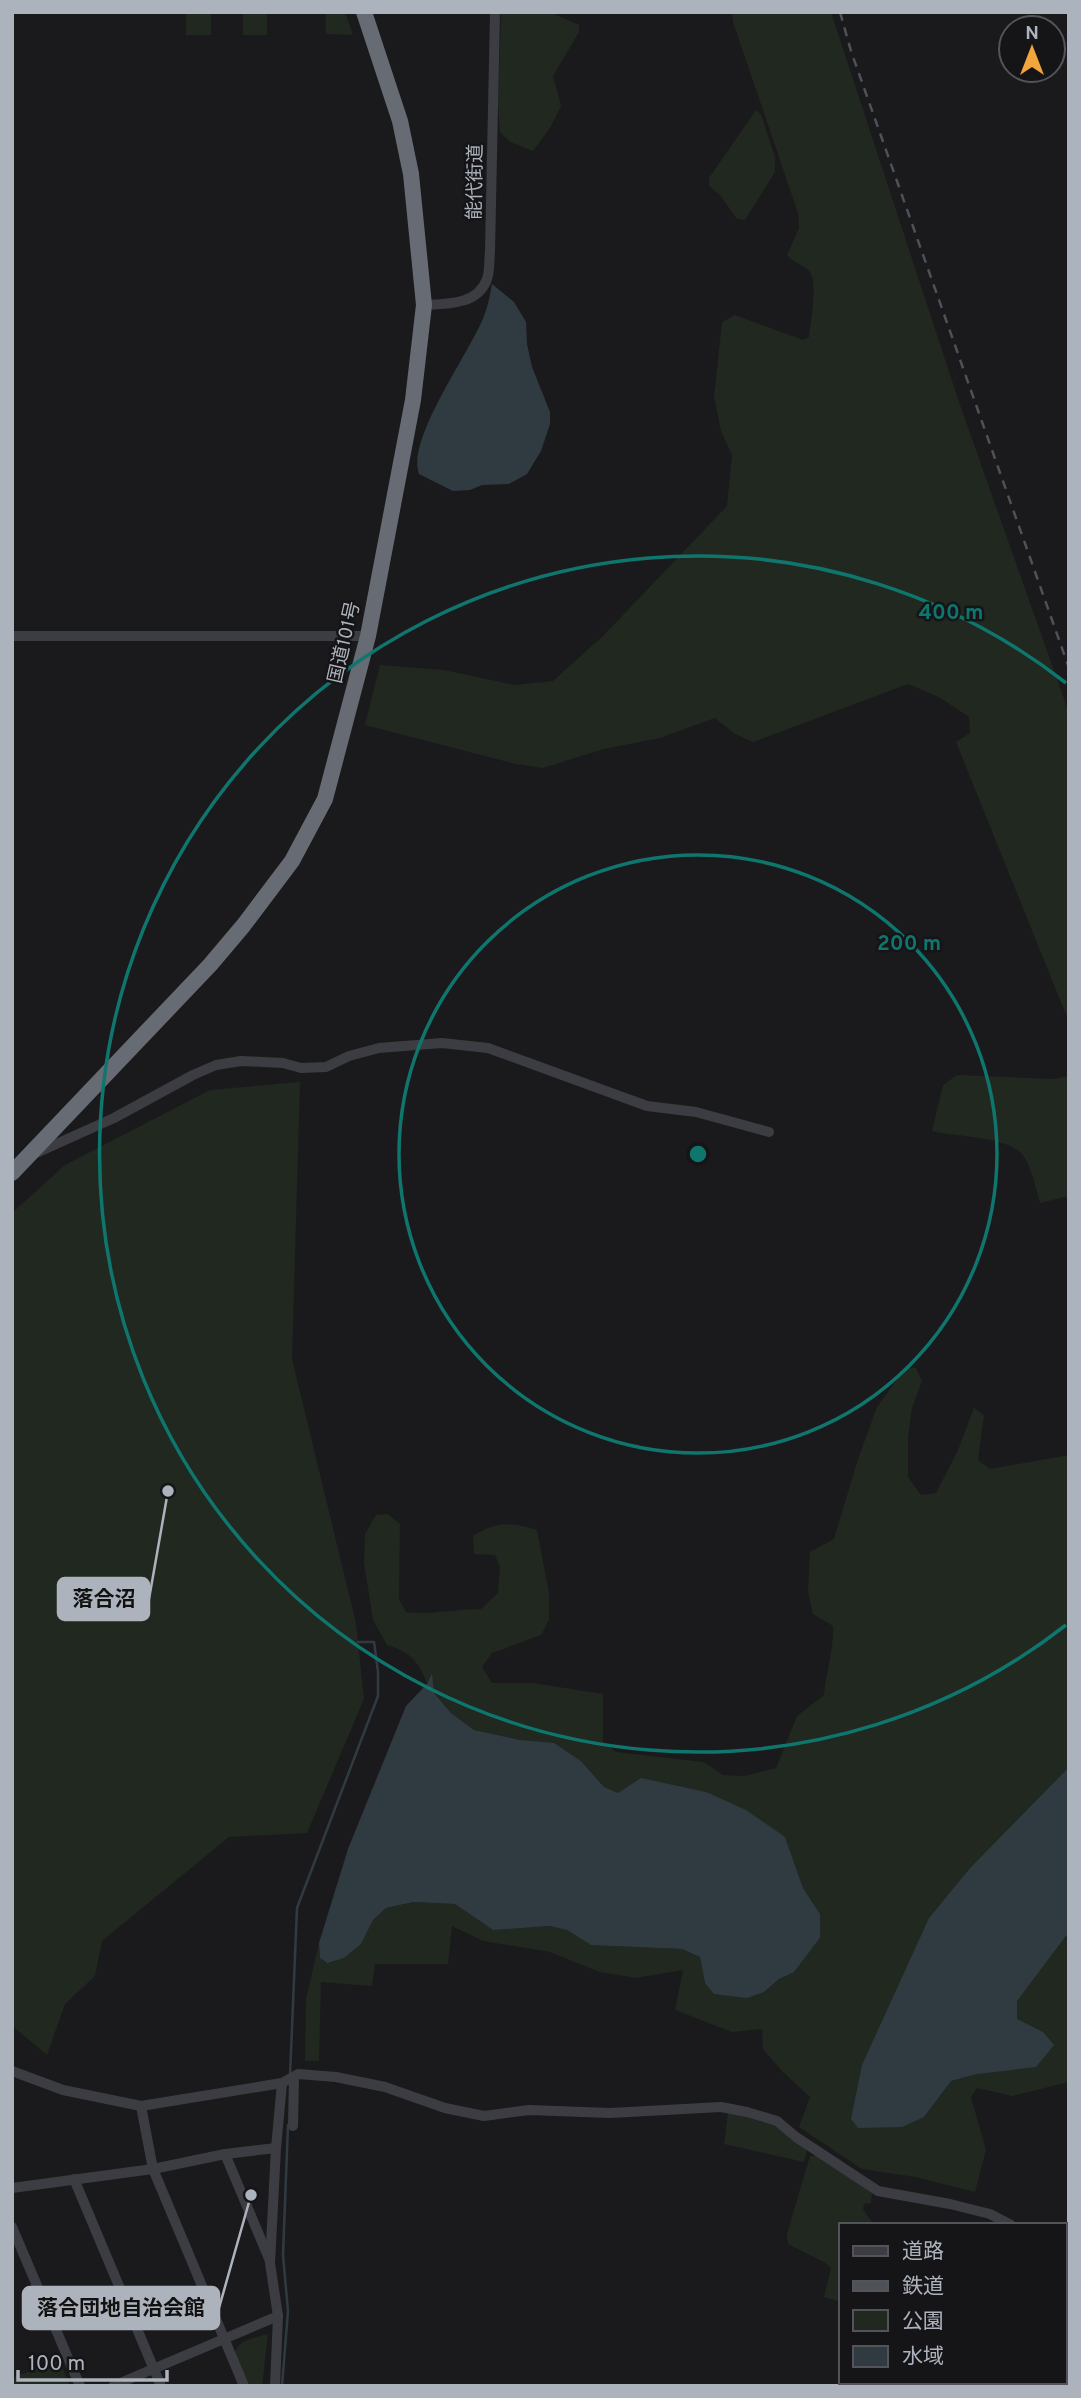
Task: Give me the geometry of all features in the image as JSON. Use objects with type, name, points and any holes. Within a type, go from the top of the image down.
[{"type":"highway","name":"国道101号","points":[[12,1174],[210,965],[243,926],[292,861],[325,799],[368,636],[413,400],[424,305],[411,174],[400,121],[364,12]]},
{"type":"street","name":"能代街道","points":[[424,305],[457,303],[477,294],[487,279],[491,238],[495,12]]},
{"type":"street","points":[[12,636],[368,636]]},
{"type":"street","points":[[29,1156],[114,1118],[216,1065],[241,1061],[283,1063],[301,1068],[326,1067],[349,1056],[379,1048],[442,1043],[488,1048],[647,1106],[696,1112],[769,1132]]},
{"type":"street","points":[[12,2071],[63,2090],[141,2106],[282,2083],[298,2074],[336,2077],[385,2087],[445,2108],[484,2116],[529,2110],[610,2113],[721,2107],[777,2121],[796,2137],[878,2191],[976,2210],[1007,2223]]},
{"type":"street","points":[[293,2126],[294,2077]]},
{"type":"street","points":[[275,2386],[278,2316],[270,2263],[282,2083]]},
{"type":"street","points":[[141,2106],[153,2169],[244,2386]]},
{"type":"street","points":[[12,2188],[153,2169],[225,2154],[276,2148]]},
{"type":"street","points":[[225,2154],[270,2263]]},
{"type":"street","points":[[74,2179],[161,2386]]},
{"type":"street","points":[[12,2227],[80,2386]]},
{"type":"street","points":[[113,2386],[278,2316]]},
{"type":"green space","points":[[186,12],[211,12],[211,35],[186,35]]},
{"type":"green space","points":[[243,12],[267,12],[267,35],[243,35]]},
{"type":"green space","points":[[326,12],[345,12],[353,35],[326,34]]},
{"type":"green space","points":[[501,12],[550,12],[579,25],[579,32],[553,76],[561,106],[550,128],[533,151],[510,142],[500,132],[498,103]]},
{"type":"green space","points":[[732,12],[831,12],[959,402],[1069,713],[1069,1022],[956,742],[970,733],[969,717],[939,697],[908,684],[753,742],[735,734],[715,718],[660,738],[604,749],[543,768],[516,764],[365,725],[380,665],[444,670],[515,685],[553,681],[604,635],[727,506],[732,455],[721,431],[714,397],[722,322],[735,315],[803,340],[809,337],[814,292],[809,271],[787,255],[799,228],[798,213],[733,22]]},
{"type":"green space","points":[[756,110],[761,114],[775,157],[775,172],[745,220],[737,219],[720,195],[709,186],[709,178]]},
{"type":"green space","points":[[957,1075],[1053,1079],[1069,1076],[1069,1196],[1040,1203],[1027,1163],[1013,1147],[991,1140],[932,1131],[943,1085]]},
{"type":"green space","points":[[300,1082],[292,1359],[356,1623],[364,1699],[307,1833],[229,1837],[102,1941],[95,1976],[65,2004],[47,2055],[12,2026],[12,1213],[65,1165],[210,1090]]},
{"type":"green space","points":[[906,1367],[916,1368],[922,1381],[912,1408],[908,1438],[908,1477],[921,1495],[936,1493],[958,1450],[974,1408],[984,1415],[978,1460],[990,1469],[1069,1455],[1069,1767],[970,1868],[929,1918],[924,2117],[951,2081],[977,2074],[1043,2032],[1016,2019],[1016,2002],[1069,1932],[1069,2082],[1012,2096],[977,2088],[971,2097],[986,2150],[975,2192],[915,2177],[862,2169],[799,2127],[810,2097],[763,2049],[762,2029],[732,2032],[675,2010],[683,1970],[636,1978],[600,1972],[550,1952],[483,1941],[452,1926],[448,1964],[375,1964],[372,1986],[321,1982],[319,2061],[305,2061],[306,1999],[319,1943],[320,1958],[326,1963],[344,1958],[361,1944],[373,1920],[386,1908],[413,1902],[455,1904],[493,1930],[550,1926],[567,1930],[592,1945],[682,1949],[700,1957],[705,1983],[764,1992],[779,1979],[794,1972],[820,1938],[820,1914],[803,1888],[785,1837],[618,1793],[604,1787],[581,1761],[520,1740],[474,1730],[451,1713],[434,1693],[431,1674],[427,1684],[413,1658],[387,1645],[373,1620],[364,1563],[365,1534],[376,1515],[388,1514],[400,1524],[399,1599],[406,1612],[425,1613],[481,1609],[498,1593],[500,1567],[495,1555],[474,1554],[473,1536],[504,1524],[537,1530],[549,1593],[549,1620],[541,1635],[492,1653],[482,1667],[492,1683],[533,1683],[603,1694],[603,1741],[616,1752],[704,1762],[723,1775],[745,1776],[776,1768],[797,1716],[824,1695],[831,1652],[833,1626],[813,1614],[808,1592],[810,1552],[834,1539],[877,1407]]},
{"type":"green space","points":[[728,2112],[774,2125],[807,2150],[804,2162],[724,2144]]},
{"type":"green space","points":[[810,2156],[818,2156],[872,2193],[871,2203],[864,2204],[863,2209],[873,2223],[839,2223],[839,2301],[824,2297],[831,2268],[788,2244],[787,2234]]},
{"type":"green space","points":[[268,2334],[262,2386],[248,2386],[234,2354],[243,2342]]},
{"type":"green space","points":[[59,2360],[70,2386],[12,2386],[12,2378]]},
{"type":"water","points":[[492,284],[514,302],[526,322],[532,367],[550,412],[550,424],[541,451],[527,474],[509,484],[482,485],[470,490],[453,491],[419,474],[418,459],[430,418],[484,316]]},
{"type":"water","points":[[432,1673],[434,1693],[451,1713],[474,1730],[520,1740],[554,1743],[581,1761],[604,1787],[618,1793],[641,1778],[706,1792],[746,1810],[785,1837],[803,1888],[820,1914],[820,1938],[794,1972],[779,1979],[764,1992],[747,1998],[714,1994],[705,1983],[700,1957],[682,1949],[591,1945],[567,1930],[550,1926],[493,1930],[455,1904],[413,1902],[386,1908],[373,1920],[361,1944],[344,1958],[327,1963],[320,1958],[319,1943],[348,1849],[406,1706],[427,1684]]},
{"type":"water","points":[[1069,1767],[1069,1932],[1017,2001],[1017,2019],[1043,2032],[1054,2045],[1036,2067],[977,2074],[951,2081],[924,2117],[902,2127],[858,2128],[851,2119],[862,2065],[929,1918],[970,1868]]},
{"type":"waterway","points":[[290,2076],[297,1908],[378,1696],[374,1642],[358,1642]]},
{"type":"waterway","points":[[282,2386],[288,2311],[283,2255],[288,2125]]},
{"type":"railway","points":[[840,12],[851,51],[1069,668]]},
{"type":"place","name":"落合沼","points":[[168,1491]]},
{"type":"place","name":"落合団地自治会館","points":[[251,2195]]}]
